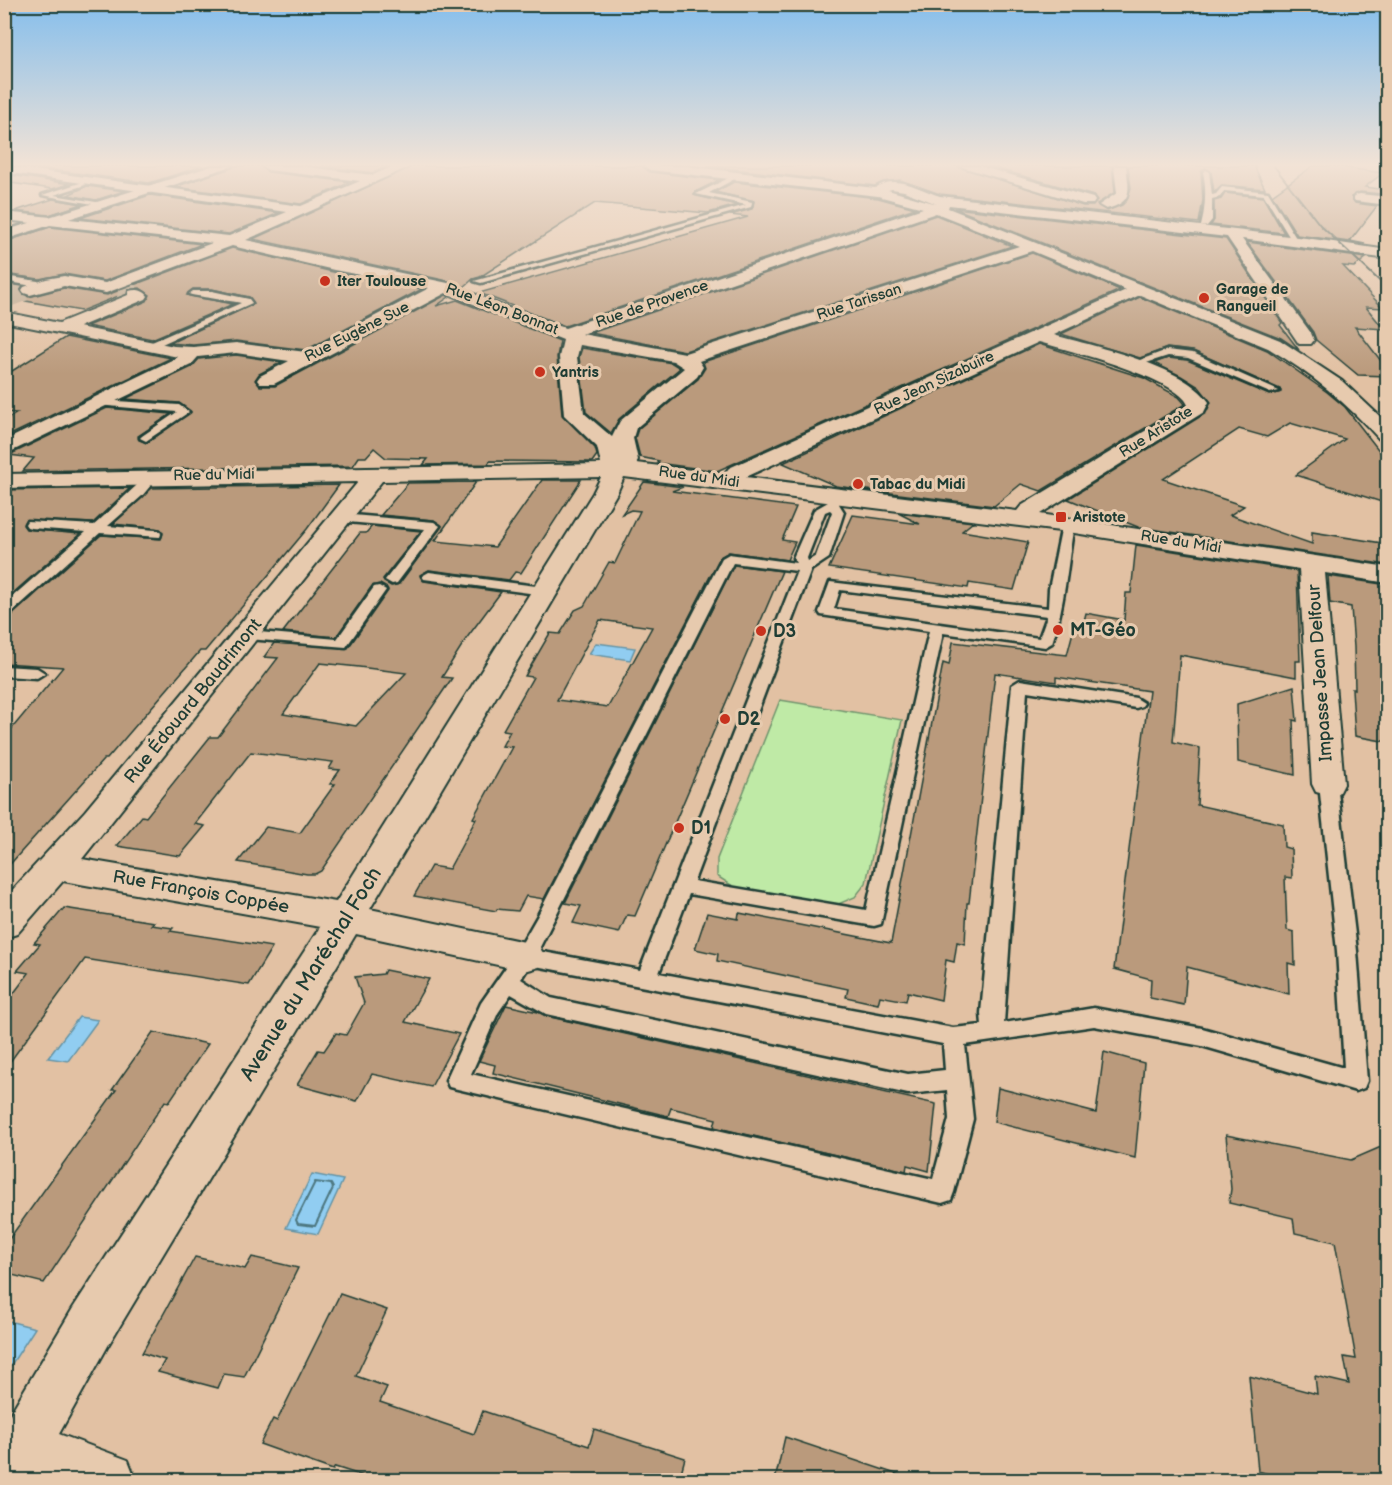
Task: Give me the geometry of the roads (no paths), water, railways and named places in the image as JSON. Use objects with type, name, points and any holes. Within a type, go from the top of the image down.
[{"type":"street","name":"Rue Léon Bonnat","points":[[180,235],[231,241],[448,288],[497,310],[569,336],[686,359]]},
{"type":"street","points":[[34,287],[64,281],[112,289],[244,235]]},
{"type":"street","name":"Rue de Provence","points":[[569,336],[858,235]]},
{"type":"street","points":[[1009,235],[1278,346],[1315,369],[1356,402],[1388,437]]},
{"type":"street","points":[[1234,235],[1305,340],[1304,344],[1299,346],[1278,346]]},
{"type":"street","points":[[1246,235],[1388,255]]},
{"type":"street","name":"Rue Tarissan","points":[[686,359],[1033,246]]},
{"type":"street","name":"Rue Eugène Sue","points":[[267,380],[436,291],[448,288]]},
{"type":"street","name":"Rue Jean Sizabuire","points":[[730,481],[737,473],[1140,289]]},
{"type":"street","points":[[61,328],[140,296],[135,294]]},
{"type":"street","points":[[4,317],[148,346],[193,352],[236,348],[307,358]]},
{"type":"street","name":"Rue Léon Bonnat","points":[[569,336],[568,357],[573,410]]},
{"type":"street","name":"Rue Aristote","points":[[1023,519],[1029,511],[1197,408],[1198,402],[1196,397],[1134,364],[1036,336]]},
{"type":"street","points":[[4,449],[184,362],[193,352]]},
{"type":"street","points":[[573,410],[577,419],[608,445],[610,461],[616,470],[627,460],[622,445],[623,432],[638,415],[693,370],[692,363],[686,359]]},
{"type":"street","points":[[573,410],[597,420],[614,421],[638,415]]},
{"type":"street","name":"Avenue du Maréchal Foch","points":[[14,1464],[91,1326],[346,918],[616,470]]},
{"type":"street","name":"Rue du Midi","points":[[4,481],[153,476],[655,471],[730,481],[835,500],[1068,525],[1388,575]]},
{"type":"street","name":"Rue Édouard Baudrimont","points":[[4,924],[55,867],[248,635],[377,473]]},
{"type":"street","name":"Impasse Jean Delfour","points":[[1311,563],[1328,784]]},
{"type":"street","name":"Rue François Coppée","points":[[55,867],[346,918],[516,968]]},
{"type":"street","points":[[14,1464],[108,1480]]},
{"type":"lane","points":[[478,281],[643,235]]},
{"type":"lane","points":[[1292,235],[1296,241]]},
{"type":"lane","points":[[4,278],[34,287]]},
{"type":"lane","points":[[148,346],[248,303],[212,294],[193,294]]},
{"type":"lane","points":[[1134,364],[1154,356],[1179,353],[1190,355],[1274,392]]},
{"type":"lane","points":[[101,403],[179,408],[184,412],[146,438]]},
{"type":"lane","points":[[4,612],[138,493],[153,476]]},
{"type":"lane","points":[[646,980],[805,568],[800,558],[820,510],[835,500],[838,512],[822,558],[805,568],[729,558],[547,917],[489,1009],[457,1080],[942,1192],[961,1119],[952,1037]]},
{"type":"lane","points":[[341,518],[434,526],[392,580]]},
{"type":"lane","points":[[31,524],[155,534]]},
{"type":"lane","points":[[1055,613],[835,585],[826,612],[1045,643],[1055,613],[1056,589],[1068,525]]},
{"type":"lane","points":[[429,576],[544,591]]},
{"type":"lane","points":[[248,635],[340,644],[379,590]]},
{"type":"lane","points":[[684,886],[874,919],[937,628]]},
{"type":"lane","points":[[4,671],[37,673]]},
{"type":"lane","points":[[994,1033],[992,1013],[1020,685],[1136,703]]},
{"type":"lane","points":[[516,968],[646,980],[952,1037],[994,1033],[1094,1017],[1202,1036],[1356,1082],[1347,951],[1328,784]]},
{"type":"lane","points":[[516,968],[546,1005],[908,1084],[956,1079]]},
{"type":"water","points":[[596,643],[635,648],[630,660],[589,654]]},
{"type":"water","points":[[79,1017],[98,1020],[68,1061],[48,1058]]},
{"type":"water","points":[[312,1174],[343,1180],[318,1234],[286,1228]]},
{"type":"water","points":[[5,1320],[35,1328],[11,1365],[5,1363]]},
{"type":"tunnel","points":[[8,298],[30,290]]},
{"type":"tunnel","points":[[118,291],[135,294]]},
{"type":"railway","points":[[1331,235],[1388,289]]},
{"type":"place","name":"Iter Toulouse","points":[[325,281]]},
{"type":"place","name":"Garage de Rangueil","points":[[1204,298]]},
{"type":"place","name":"Yantris","points":[[540,372]]},
{"type":"place","name":"Tabac du Midi","points":[[858,484]]},
{"type":"place","name":"Aristote","points":[[1061,517]]},
{"type":"place","name":"MT-Géo","points":[[1058,630]]},
{"type":"place","name":"D3","points":[[761,631]]},
{"type":"place","name":"D2","points":[[725,719]]},
{"type":"place","name":"D1","points":[[679,828]]}]
